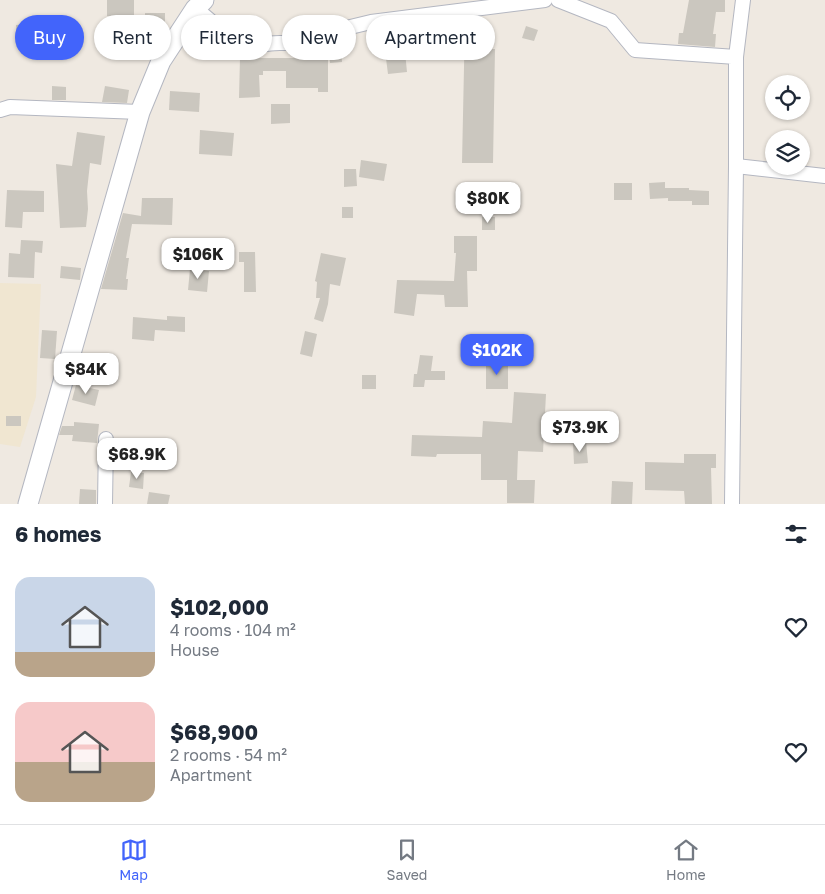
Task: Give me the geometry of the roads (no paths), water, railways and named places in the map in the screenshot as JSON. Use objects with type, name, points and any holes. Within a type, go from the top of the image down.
[{"type":"street","points":[[28,504],[140,112],[161,61],[199,5],[225,34],[238,43],[249,45],[326,42],[342,29],[371,22],[545,0]]},
{"type":"street","points":[[558,0],[611,21],[635,50],[736,57]]},
{"type":"street","points":[[732,504],[736,57],[743,0]]},
{"type":"street","points":[[0,110],[19,107],[140,112]]},
{"type":"street","points":[[736,166],[825,176]]},
{"type":"street","points":[[105,504],[106,439]]}]
